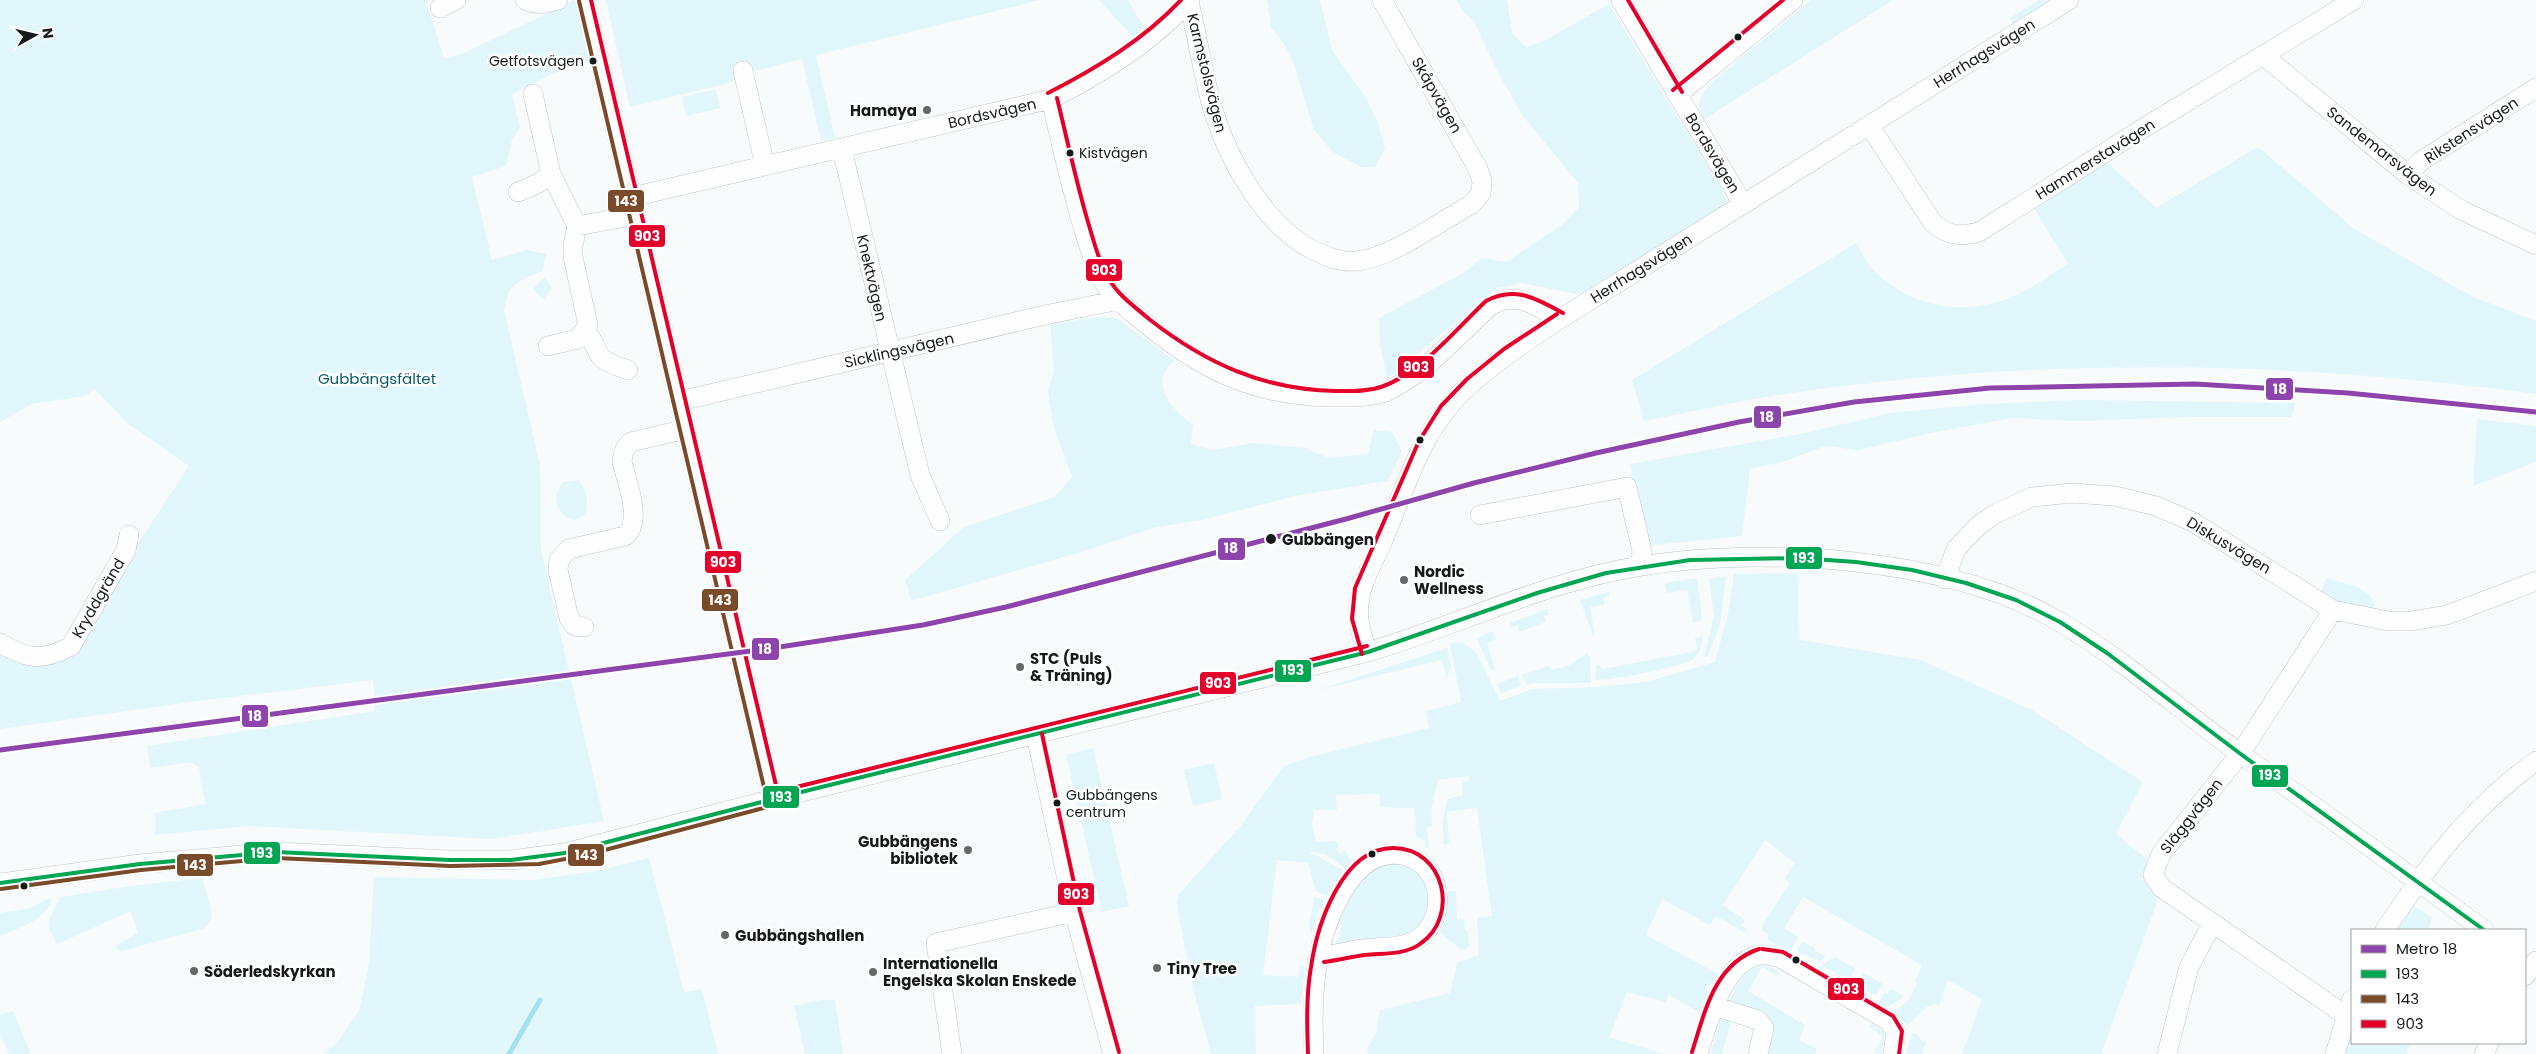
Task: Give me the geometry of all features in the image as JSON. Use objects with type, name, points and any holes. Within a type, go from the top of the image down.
[{"type":"street","points":[[440,8],[456,0]]},
{"type":"street","points":[[525,0],[537,4],[558,0]]},
{"type":"street","points":[[585,0],[773,799]]},
{"type":"street","name":"Skåpvägen","points":[[1382,0],[1478,169],[1482,181],[1482,194]]},
{"type":"street","name":"Bordsvägen","points":[[1621,0],[1743,204]]},
{"type":"street","points":[[1677,95],[1793,0]]},
{"type":"street","name":"Herrhagsvägen","points":[[1368,652],[1361,636],[1359,620],[1360,595],[1413,465],[1428,437],[1459,395],[1492,365],[1560,319],[2069,0]]},
{"type":"street","name":"Hammerstavägen","points":[[1869,125],[1933,223],[1944,233],[1956,236],[1968,235],[1979,232],[2142,129],[2354,0]]},
{"type":"street","name":"Bordsvägen","points":[[577,226],[634,206],[765,166],[1051,99],[1085,82],[1143,43],[1190,1]]},
{"type":"street","name":"Karmstolsvägen","points":[[1190,1],[1214,112],[1225,142],[1249,186],[1277,226],[1302,244],[1331,259],[1356,262],[1380,257],[1472,204],[1482,194]]},
{"type":"street","name":"Sandemarsvägen","points":[[2264,56],[2408,175],[2461,210],[2536,244]]},
{"type":"street","points":[[743,71],[765,166]]},
{"type":"street","name":"Rikstensvägen","points":[[2408,175],[2421,161],[2536,88]]},
{"type":"street","points":[[533,94],[551,174],[577,226],[572,246],[573,256],[588,325],[585,332],[578,339],[548,346]]},
{"type":"street","points":[[1051,99],[1067,169],[1094,263],[1104,283],[1119,300],[1176,348],[1206,366],[1265,389],[1308,396],[1362,396],[1383,392],[1400,384],[1418,371],[1490,306],[1500,300],[1518,298],[1530,302],[1560,319]]},
{"type":"street","name":"Knektvägen","points":[[842,149],[920,475],[940,521]]},
{"type":"street","points":[[518,192],[537,184],[551,174]]},
{"type":"street","name":"Sicklingsvägen","points":[[680,401],[1045,315],[1119,300]]},
{"type":"street","points":[[585,332],[593,338],[596,349],[602,358],[628,370]]},
{"type":"street","points":[[584,627],[575,626],[569,618],[558,570],[559,560],[569,550],[625,536],[630,532],[635,518],[622,462],[626,446],[631,442],[686,429]]},
{"type":"street","points":[[1480,516],[1627,487],[1642,551],[1641,566]]},
{"type":"street","name":"Diskusvägen","points":[[1945,578],[1956,549],[1979,525],[1995,514],[2032,497],[2051,494],[2094,494],[2115,496],[2156,506],[2193,522],[2333,610],[2388,621],[2411,621],[2447,615],[2536,581]]},
{"type":"street","name":"Kryddgränd","points":[[0,643],[32,658],[59,653],[71,646],[126,550],[129,535]]},
{"type":"street","points":[[0,884],[140,864],[276,852],[450,860],[538,858],[584,849],[773,799],[1368,652],[1576,579],[1641,566],[1721,556],[1787,557],[1886,567],[1945,578],[1985,588],[2058,621],[2126,666],[2240,754],[2483,929]]},
{"type":"street","name":"Släggvägen","points":[[2333,610],[2240,754],[2156,861],[2153,875],[2162,888],[2212,924],[2349,1007]]},
{"type":"street","points":[[1036,734],[1074,912],[1113,1054]]},
{"type":"street","points":[[2386,929],[2432,861],[2474,814],[2509,781],[2536,761]]},
{"type":"street","points":[[1314,1054],[1312,1013],[1319,957],[1330,912],[1362,865],[1381,856],[1403,855],[1424,867],[1431,875],[1437,888],[1437,913],[1433,924],[1419,938],[1399,945],[1319,957]]},
{"type":"street","points":[[952,1054],[936,943],[1074,912]]},
{"type":"street","points":[[2167,1054],[2189,967],[2212,924]]},
{"type":"street","points":[[1698,1054],[1714,1006],[1730,975],[1744,961],[1761,955],[1780,958],[1889,1021],[1896,1032],[1893,1054]]},
{"type":"street","points":[[1714,1006],[1758,1020],[1764,1028],[1758,1054]]},
{"type":"street","points":[[2335,1054],[2349,1007]]},
{"type":"green space","name":"Gubbängsfältet","points":[[0,0],[426,0],[444,58],[462,54],[575,0],[589,62],[566,67],[512,94],[520,128],[512,140],[506,166],[472,177],[492,260],[527,250],[546,254],[543,271],[523,279],[509,290],[504,310],[540,465],[541,550],[604,821],[491,839],[249,826],[155,835],[155,813],[205,804],[199,767],[191,762],[150,768],[147,746],[375,711],[373,680],[198,701],[0,729],[0,646],[66,653],[189,466],[127,423],[95,389],[85,396],[32,404],[0,422]]},
{"type":"green space","points":[[606,0],[1040,0],[816,55],[835,138],[821,141],[802,59],[744,74],[729,83],[630,107]]},
{"type":"green space","points":[[1099,0],[1128,0],[1145,29],[1134,38]]},
{"type":"green space","points":[[1267,0],[1320,0],[1332,50],[1367,100],[1378,123],[1385,148],[1375,167],[1361,167],[1333,152],[1314,130],[1293,62],[1284,44],[1271,27]]},
{"type":"green space","points":[[1456,0],[1507,0],[1512,33],[1526,47],[1544,41],[1609,4],[1721,188],[1728,204],[1582,295],[1522,283],[1497,288],[1387,379],[1380,343],[1379,318],[1465,272],[1482,258],[1506,262],[1563,224],[1579,207],[1578,183],[1523,116],[1499,74],[1473,20],[1464,12]]},
{"type":"green space","points":[[1811,0],[1893,0],[1703,120],[1698,106],[1703,93],[1713,81]]},
{"type":"green space","points":[[2039,0],[2047,0],[2049,3],[2014,24],[2010,18]]},
{"type":"green space","points":[[716,89],[720,108],[686,116],[682,97]]},
{"type":"green space","points":[[2258,147],[2353,228],[2473,297],[2536,321],[2536,394],[2349,374],[2255,369],[2160,367],[2066,369],[1878,382],[1767,397],[1644,421],[1632,380],[1856,243],[1872,269],[1903,293],[1938,305],[1956,307],[1975,307],[1994,303],[2019,294],[2068,264],[2033,207],[2106,161],[2156,208]]},
{"type":"green space","points":[[544,277],[552,287],[543,300],[533,289]]},
{"type":"green space","points":[[1101,317],[1117,318],[1174,360],[1164,375],[1164,391],[1176,410],[1193,424],[1191,444],[1212,450],[1254,443],[1306,448],[1328,458],[1368,454],[1374,430],[1392,432],[1402,451],[1388,481],[1299,495],[1202,520],[1153,528],[1081,552],[911,601],[905,580],[964,527],[1055,497],[1072,477],[1054,429],[1048,391],[1054,371],[1050,324]]},
{"type":"green space","points":[[2079,400],[2296,403],[2291,417],[2194,417],[2078,421],[2013,418],[1935,432],[1858,450],[1825,446],[1786,461],[1750,469],[1742,536],[1645,546],[1630,464],[1805,433],[1891,413],[1985,404]]},
{"type":"green space","points":[[2477,419],[2536,426],[2536,462],[2473,486]]},
{"type":"green space","points":[[578,480],[585,492],[587,505],[585,515],[574,520],[563,514],[559,509],[556,499],[557,493],[564,482]]},
{"type":"green space","points":[[1798,573],[1799,640],[1920,660],[2030,709],[2143,782],[2116,834],[2150,862],[2141,879],[2160,894],[2101,1054],[1962,1054],[1982,999],[1948,980],[1939,1005],[1934,1004],[1925,1008],[1907,1025],[1894,1012],[1908,1001],[1917,984],[1915,982],[1922,965],[1803,897],[1784,928],[1798,937],[1790,952],[1767,939],[1769,934],[1763,931],[1762,926],[1790,883],[1785,878],[1795,863],[1765,840],[1723,905],[1745,920],[1741,926],[1747,929],[1744,932],[1716,916],[1710,925],[1662,899],[1646,935],[1718,974],[1712,984],[1708,983],[1705,989],[1708,992],[1699,1012],[1669,995],[1666,1002],[1627,992],[1609,1037],[1664,1054],[1367,1054],[1367,1049],[1376,1033],[1380,1010],[1450,993],[1457,963],[1479,955],[1477,918],[1492,916],[1477,808],[1447,812],[1449,844],[1444,845],[1443,832],[1448,799],[1463,795],[1462,782],[1471,781],[1468,776],[1438,780],[1431,809],[1432,826],[1427,827],[1429,847],[1425,848],[1425,841],[1416,836],[1414,808],[1380,807],[1379,794],[1336,795],[1337,810],[1314,810],[1312,823],[1316,842],[1336,841],[1339,846],[1336,849],[1340,854],[1344,850],[1352,862],[1346,869],[1325,854],[1309,851],[1309,854],[1316,855],[1344,871],[1327,896],[1316,891],[1308,863],[1277,860],[1263,975],[1298,977],[1300,966],[1305,968],[1301,1004],[1255,1006],[1256,1054],[1211,1054],[1194,992],[1177,907],[1179,894],[1239,828],[1284,766],[1310,757],[1429,728],[1426,711],[1461,702],[1450,644],[1462,642],[1476,652],[1500,701],[1532,689],[1596,687],[1646,682],[1715,662],[1728,614],[1734,574]]},
{"type":"green space","points":[[1726,576],[1720,624],[1708,656],[1704,657],[1714,617],[1709,579]]},
{"type":"green space","points":[[1697,578],[1702,618],[1697,623],[1693,623],[1687,590],[1667,593],[1665,583]]},
{"type":"green space","points":[[2326,578],[2366,592],[2374,603],[2374,611],[2338,603],[2321,594]]},
{"type":"green space","points":[[1609,592],[1610,596],[1603,598],[1605,604],[1590,607],[1595,635],[1593,636],[1580,600]]},
{"type":"green space","points":[[1547,609],[1549,614],[1544,616],[1546,622],[1519,632],[1517,625],[1512,627],[1510,623]]},
{"type":"green space","points":[[1492,631],[1496,640],[1487,643],[1495,668],[1491,670],[1476,638]]},
{"type":"green space","points":[[1703,636],[1699,653],[1692,660],[1685,663],[1629,676],[1595,680],[1596,665],[1600,665],[1602,669],[1697,651],[1695,638]]},
{"type":"green space","points":[[1447,648],[1451,666],[1447,679],[1442,660],[1318,690]]},
{"type":"green space","points":[[1587,653],[1590,658],[1591,683],[1534,683],[1527,685],[1522,675],[1549,666],[1552,670],[1570,665]]},
{"type":"green space","points":[[1518,676],[1521,686],[1501,693],[1497,684]]},
{"type":"green space","points":[[1093,748],[1129,906],[1102,912],[1066,755]]},
{"type":"green space","points":[[1214,763],[1222,799],[1193,806],[1184,770]]},
{"type":"green space","points":[[649,858],[684,992],[702,989],[718,1054],[323,1054],[337,1043],[360,1009],[369,962],[374,877],[531,880],[597,871]]},
{"type":"green space","points":[[1400,863],[1416,871],[1425,881],[1430,913],[1413,934],[1334,950],[1341,931],[1338,914],[1350,893],[1375,866]]},
{"type":"green space","points":[[202,878],[212,918],[205,928],[119,952],[115,946],[138,933],[131,911],[57,944],[48,926],[52,913],[61,897],[130,886]]},
{"type":"green space","points":[[1456,891],[1457,920],[1465,919],[1465,930],[1468,931],[1469,946],[1465,950],[1460,949],[1440,932],[1446,919],[1448,892]]},
{"type":"green space","points":[[1314,897],[1325,900],[1317,915],[1311,935],[1309,926]]},
{"type":"green space","points":[[47,899],[52,899],[45,912],[38,918],[0,936],[0,913],[31,908]]},
{"type":"green space","points":[[2414,906],[2432,918],[2428,929],[2395,929]]},
{"type":"green space","points":[[1802,942],[1815,948],[1815,951],[1825,956],[1820,962],[1797,951]]},
{"type":"green space","points":[[1834,957],[1855,968],[1850,979],[1842,977],[1825,967],[1821,970],[1818,968]]},
{"type":"green space","points":[[1766,965],[1779,972],[1777,976],[1762,967],[1748,991],[1805,1025],[1799,1040],[1817,1049],[1815,1054],[1760,1054],[1768,1029],[1728,1004],[1741,978],[1751,969]]},
{"type":"green space","points":[[1863,973],[1883,984],[1877,994],[1865,990],[1855,981],[1856,978],[1861,979]]},
{"type":"green space","points":[[1891,989],[1903,995],[1902,998],[1887,1007],[1879,1003],[1884,993],[1888,994]]},
{"type":"green space","points":[[821,1000],[835,1000],[843,1054],[805,1054],[794,1006]]},
{"type":"green space","points":[[13,1011],[31,1054],[9,1054],[0,1034],[0,1015]]},
{"type":"green space","points":[[1720,1019],[1731,1022],[1722,1054],[1710,1054]]},
{"type":"green space","points":[[1872,1023],[1885,1033],[1881,1054],[1874,1053],[1883,1036],[1869,1027]]},
{"type":"green space","points":[[2351,1029],[2351,1044],[2411,1044],[2406,1054],[2344,1054]]},
{"type":"green space","points":[[1912,1033],[1918,1035],[1921,1040],[1926,1041],[1922,1054],[1906,1054]]},
{"type":"waterway","points":[[509,1054],[540,1000]]},
{"type":"metro line","name":"18","points":[[0,750],[773,648],[923,625],[1006,607],[1346,519],[1474,483],[1596,453],[1739,422],[1854,402],[1990,388],[2195,384],[2348,393],[2536,412]]},
{"type":"transit line","name":"903","points":[[591,0],[779,798]]},
{"type":"transit line","name":"903","points":[[1048,93],[1084,74],[1119,52],[1151,28],[1181,0]]},
{"type":"transit line","name":"903","points":[[1628,0],[1682,92]]},
{"type":"transit line","name":"903","points":[[1673,90],[1783,0]]},
{"type":"transit line","name":"143","points":[[579,1],[767,800]]},
{"type":"transit line","name":"903","points":[[1057,98],[1092,237],[1102,266],[1109,279],[1122,296],[1170,335],[1192,349],[1236,371],[1284,386],[1336,391],[1370,390],[1395,381],[1410,372],[1437,350],[1486,301],[1497,296],[1507,294],[1526,296],[1563,313]]},
{"type":"transit line","name":"903","points":[[1362,654],[1352,619],[1355,588],[1419,441],[1441,406],[1467,379],[1504,349],[1557,314]]},
{"type":"transit line","name":"193","points":[[0,883],[140,864],[276,852],[450,860],[511,860],[565,853],[773,799],[1368,652],[1537,593],[1606,573],[1690,560],[1799,558],[1856,562],[1912,570],[1966,583],[2016,600],[2060,622],[2107,653],[2242,755],[2483,929]]},
{"type":"transit line","name":"903","points":[[772,793],[1367,646]]},
{"type":"transit line","name":"903","points":[[1042,734],[1080,911],[1119,1052]]},
{"type":"transit line","name":"143","points":[[1,889],[141,870],[276,858],[450,866],[539,864],[586,855],[775,805]]},
{"type":"transit line","name":"903","points":[[1308,1054],[1309,978],[1319,931],[1335,892],[1346,875],[1360,861],[1375,851],[1393,848],[1411,851],[1425,859],[1435,871],[1441,886],[1443,902],[1440,918],[1432,932],[1420,944],[1408,950],[1324,962]]},
{"type":"transit line","name":"903","points":[[1692,1052],[1707,1006],[1721,978],[1731,966],[1744,956],[1759,949]]},
{"type":"transit line","name":"903","points":[[1762,949],[1783,952],[1893,1016],[1902,1031],[1899,1054]]},
{"type":"place","name":"Getfotsvägen","points":[[593,61]]},
{"type":"place","name":"Hamaya","points":[[927,110]]},
{"type":"place","name":"Kistvägen","points":[[1070,153]]},
{"type":"place","name":"Gubbängen","points":[[1271,539]]},
{"type":"place","name":"Nordic Wellness","points":[[1404,580]]},
{"type":"place","name":"STC (Puls & Träning)","points":[[1020,667]]},
{"type":"place","name":"Gubbängens centrum","points":[[1057,803]]},
{"type":"place","name":"Gubbängens bibliotek","points":[[968,850]]},
{"type":"place","name":"Gubbängshallen","points":[[725,935]]},
{"type":"place","name":"Tiny Tree","points":[[1157,968]]},
{"type":"place","name":"Söderledskyrkan","points":[[194,971]]},
{"type":"place","name":"Internationella Engelska Skolan Enskede","points":[[873,972]]}]
